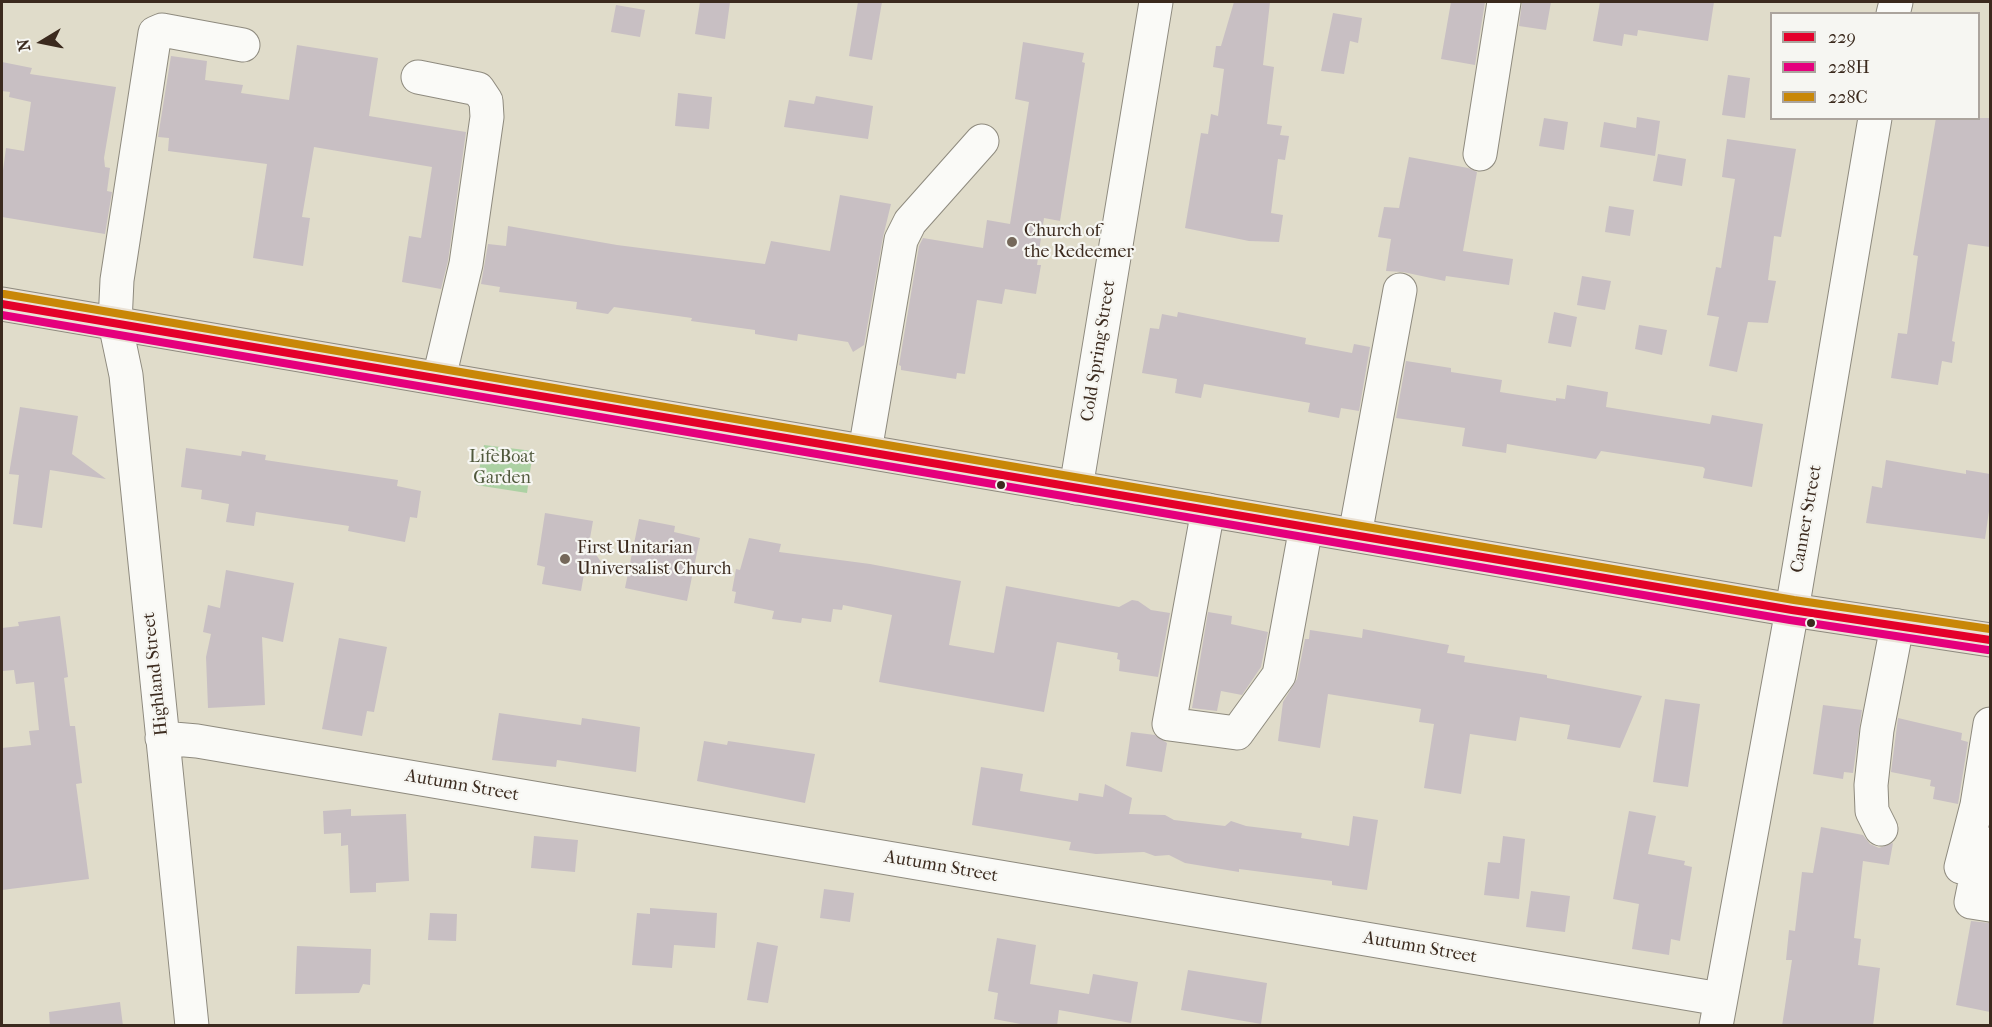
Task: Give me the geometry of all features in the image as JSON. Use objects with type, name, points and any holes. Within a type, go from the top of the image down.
[{"type":"main road","points":[[2,304],[1791,610],[1990,640]]},
{"type":"street","name":"Cold Spring Street","points":[[1076,488],[1156,2]]},
{"type":"street","points":[[1480,154],[1504,2]]},
{"type":"street","name":"Highland Street","points":[[192,1026],[126,375],[115,323],[117,280],[155,33],[162,30],[243,45]]},
{"type":"street","points":[[418,77],[478,89],[486,101],[487,117],[465,264],[439,378]]},
{"type":"street","name":"Canner Street","points":[[1718,1012],[1791,610],[1875,120]]},
{"type":"street","points":[[864,451],[901,240],[910,222],[982,141]]},
{"type":"street","points":[[1355,535],[1400,290]]},
{"type":"street","points":[[1208,510],[1169,724],[1238,733],[1279,675],[1306,527]]},
{"type":"street","points":[[1881,829],[1872,810],[1871,785],[1877,730],[1897,626]]},
{"type":"street","points":[[1961,867],[1977,805],[1990,723]]},
{"type":"street","name":"Autumn Street","points":[[162,738],[220,745],[1718,1012]]},
{"type":"street","points":[[1990,809],[1971,902],[1990,905]]},
{"type":"green space","name":"LifeBoat Garden","points":[[484,445],[533,451],[527,493],[476,485]]},
{"type":"building","points":[[700,2],[730,2],[725,39],[695,34]]},
{"type":"building","points":[[858,2],[882,2],[872,60],[849,56]]},
{"type":"building","points":[[1234,2],[1270,2],[1263,65],[1274,67],[1267,124],[1282,126],[1280,135],[1289,136],[1285,160],[1278,159],[1271,213],[1283,215],[1279,242],[1249,241],[1185,228],[1201,133],[1208,134],[1211,114],[1218,116],[1224,69],[1213,67],[1216,46],[1221,46]]},
{"type":"building","points":[[1451,2],[1485,2],[1475,65],[1441,59]]},
{"type":"building","points":[[1522,2],[1551,2],[1546,30],[1519,26]]},
{"type":"building","points":[[1600,2],[1714,2],[1708,41],[1638,30],[1637,36],[1624,34],[1622,46],[1593,41]]},
{"type":"building","points":[[616,5],[645,10],[640,37],[611,32]]},
{"type":"building","points":[[1333,13],[1362,18],[1358,43],[1350,41],[1344,74],[1321,71]]},
{"type":"building","name":"Church of the Redeemer","points":[[1023,42],[1084,53],[1082,62],[1085,63],[1060,221],[1044,218],[1037,265],[1041,265],[1036,294],[1005,289],[1002,304],[977,300],[965,374],[957,373],[956,379],[901,370],[899,365],[919,246],[923,238],[983,248],[987,220],[1010,224],[1029,102],[1015,99]]},
{"type":"building","points":[[297,45],[378,58],[369,116],[466,132],[448,261],[441,289],[402,282],[409,236],[421,238],[432,167],[314,147],[302,217],[310,218],[303,266],[253,258],[267,164],[168,151],[169,138],[158,137],[171,56],[207,61],[205,80],[243,85],[241,93],[289,100]]},
{"type":"building","points":[[2,62],[32,68],[30,74],[116,87],[104,158],[105,167],[110,168],[107,191],[112,192],[105,234],[2,217],[2,178],[6,148],[24,151],[31,102],[9,97],[10,92],[2,91]]},
{"type":"building","points":[[1728,75],[1750,78],[1745,118],[1722,115]]},
{"type":"building","points":[[678,93],[712,97],[709,129],[675,126]]},
{"type":"building","points":[[816,96],[873,106],[868,139],[784,127],[789,100],[814,104]]},
{"type":"building","points":[[1637,117],[1660,121],[1655,156],[1600,147],[1604,122],[1636,128]]},
{"type":"building","points":[[1544,118],[1568,122],[1564,150],[1539,146]]},
{"type":"building","points":[[1990,118],[1990,247],[1968,244],[1952,341],[1955,342],[1952,363],[1942,361],[1938,385],[1891,378],[1898,333],[1907,334],[1918,256],[1913,255],[1936,120]]},
{"type":"building","points":[[1727,139],[1796,149],[1781,237],[1774,236],[1768,280],[1776,281],[1768,323],[1748,322],[1737,372],[1709,366],[1719,317],[1707,315],[1716,267],[1721,268],[1735,179],[1722,177]]},
{"type":"building","points":[[1658,154],[1686,159],[1682,186],[1653,181]]},
{"type":"building","points":[[1409,157],[1468,168],[1477,172],[1463,251],[1513,259],[1509,285],[1446,276],[1445,281],[1403,272],[1386,271],[1391,239],[1378,237],[1384,207],[1399,208]]},
{"type":"building","points":[[840,195],[891,204],[864,345],[853,352],[848,342],[798,334],[797,341],[755,334],[755,330],[691,321],[692,318],[614,307],[608,314],[576,309],[577,302],[499,292],[500,287],[481,284],[488,244],[506,246],[508,226],[617,245],[765,264],[771,241],[830,251]]},
{"type":"building","points":[[1609,206],[1634,210],[1630,236],[1605,232]]},
{"type":"building","points":[[1582,276],[1611,281],[1605,310],[1577,305]]},
{"type":"building","points":[[1178,312],[1306,338],[1305,344],[1352,353],[1354,344],[1370,347],[1359,411],[1341,408],[1339,418],[1308,412],[1310,403],[1204,384],[1201,398],[1175,393],[1177,379],[1142,373],[1150,328],[1159,329],[1162,314],[1177,317]]},
{"type":"building","points":[[1554,312],[1577,317],[1571,347],[1548,343]]},
{"type":"building","points":[[1639,325],[1667,330],[1662,355],[1635,349]]},
{"type":"building","points":[[1406,361],[1451,368],[1451,372],[1502,380],[1500,392],[1556,401],[1556,398],[1565,399],[1567,385],[1608,392],[1606,407],[1710,424],[1712,415],[1763,424],[1752,487],[1703,478],[1705,469],[1703,467],[1601,451],[1596,459],[1507,444],[1506,453],[1462,446],[1465,428],[1396,418]]},
{"type":"building","points":[[20,407],[78,416],[72,454],[106,479],[50,470],[42,528],[13,524],[19,475],[9,474]]},
{"type":"building","points":[[186,448],[241,456],[242,451],[266,455],[265,460],[398,480],[397,486],[421,491],[417,518],[410,517],[405,542],[348,531],[349,526],[256,512],[254,526],[226,522],[229,504],[201,499],[202,490],[181,487]]},
{"type":"building","points":[[1886,460],[1966,474],[1966,470],[1990,474],[1990,504],[1985,539],[1866,523],[1872,486],[1882,488]]},
{"type":"building","name":"First Unitarian Universalist Church","points":[[545,513],[593,521],[589,544],[601,562],[585,568],[581,591],[542,584],[545,567],[537,565]]},
{"type":"building","points":[[639,519],[675,526],[674,532],[700,538],[687,601],[625,588]]},
{"type":"building","points":[[749,538],[781,544],[779,552],[870,564],[961,581],[949,645],[994,653],[1006,586],[1119,607],[1132,600],[1138,601],[1151,610],[1170,613],[1158,677],[1119,671],[1118,653],[1057,642],[1044,712],[879,682],[892,615],[843,605],[842,610],[833,609],[831,622],[802,618],[801,623],[772,619],[774,611],[734,603],[736,592],[732,591],[736,569],[740,570]]},
{"type":"building","points":[[226,570],[294,583],[283,642],[262,637],[265,705],[208,708],[206,657],[211,634],[203,632],[208,605],[220,608]]},
{"type":"building","points":[[1208,612],[1232,616],[1231,624],[1268,632],[1261,667],[1242,695],[1221,691],[1217,711],[1192,708]]},
{"type":"building","points":[[60,616],[68,677],[64,678],[70,726],[75,726],[82,783],[76,784],[89,879],[2,890],[2,748],[31,745],[29,731],[39,730],[34,682],[16,684],[14,670],[2,671],[2,628],[19,626],[18,622]]},
{"type":"building","points":[[1363,629],[1449,645],[1447,653],[1465,656],[1464,662],[1547,675],[1547,678],[1642,696],[1620,748],[1567,739],[1570,725],[1520,717],[1516,741],[1470,734],[1461,794],[1424,788],[1434,724],[1419,722],[1421,709],[1328,694],[1320,748],[1278,741],[1283,702],[1297,679],[1305,639],[1309,639],[1310,630],[1362,638]]},
{"type":"building","points":[[339,638],[387,647],[374,712],[367,711],[362,736],[322,729]]},
{"type":"building","points":[[1665,699],[1700,704],[1688,787],[1653,782]]},
{"type":"building","points":[[1823,705],[1862,710],[1853,773],[1844,772],[1843,779],[1813,774]]},
{"type":"building","points":[[499,713],[581,725],[582,718],[640,727],[636,772],[557,760],[556,767],[492,760]]},
{"type":"building","points":[[1898,718],[1962,733],[1961,740],[1968,742],[1958,804],[1933,799],[1935,787],[1930,786],[1931,780],[1891,772]]},
{"type":"building","points":[[1131,732],[1155,735],[1167,743],[1162,772],[1126,766]]},
{"type":"building","points":[[704,741],[727,745],[728,741],[815,754],[805,803],[697,781]]},
{"type":"building","points":[[981,767],[1023,774],[1020,791],[1078,801],[1079,793],[1103,797],[1105,784],[1132,798],[1129,814],[1165,815],[1174,820],[1225,826],[1231,821],[1246,826],[1302,833],[1301,838],[1349,846],[1353,816],[1378,820],[1367,890],[1332,885],[1332,881],[1239,869],[1239,872],[1185,863],[1169,855],[1155,856],[1144,852],[1096,854],[1069,850],[1071,842],[972,825]]},
{"type":"building","points":[[351,809],[351,816],[406,814],[409,881],[376,883],[376,892],[350,893],[348,845],[341,846],[341,833],[324,834],[323,811]]},
{"type":"building","points":[[1629,811],[1656,816],[1648,854],[1685,861],[1684,865],[1692,867],[1680,941],[1671,939],[1669,955],[1632,949],[1639,904],[1613,899]]},
{"type":"building","points":[[1821,827],[1863,835],[1870,844],[1879,848],[1893,843],[1889,865],[1863,861],[1854,938],[1861,939],[1858,965],[1880,968],[1873,1026],[1782,1026],[1792,960],[1786,960],[1789,930],[1795,931],[1802,872],[1813,873]]},
{"type":"building","points":[[534,836],[578,840],[575,872],[531,868]]},
{"type":"building","points":[[1503,836],[1525,839],[1519,899],[1484,895],[1488,862],[1500,863]]},
{"type":"building","points":[[824,889],[854,893],[850,922],[820,918]]},
{"type":"building","points":[[1531,891],[1570,896],[1565,932],[1526,927]]},
{"type":"building","points":[[650,908],[717,913],[715,948],[674,945],[672,968],[632,965],[637,913],[650,914]]},
{"type":"building","points":[[430,913],[457,914],[456,941],[428,940]]},
{"type":"building","points":[[1971,921],[1990,923],[1990,1012],[1956,1005]]},
{"type":"building","points":[[997,938],[1036,945],[1030,984],[1089,994],[1093,974],[1138,982],[1131,1023],[1059,1010],[1057,1026],[1031,1026],[994,1019],[998,993],[988,991]]},
{"type":"building","points":[[757,942],[778,946],[768,1003],[747,1000]]},
{"type":"building","points":[[297,946],[371,949],[370,985],[363,984],[359,993],[295,994]]},
{"type":"building","points":[[1188,970],[1267,983],[1261,1024],[1181,1010]]},
{"type":"building","points":[[120,1002],[123,1026],[50,1026],[49,1012]]},
{"type":"transit line","name":"228C","points":[[4,294],[1794,600],[1990,629]]},
{"type":"transit line","name":"229","points":[[2,304],[1792,610],[1990,640]]},
{"type":"transit line","name":"228H","points":[[2,315],[1790,620],[1988,650]]},
{"type":"place","name":"Church of the Redeemer","points":[[1012,242]]},
{"type":"place","name":"First Unitarian Universalist Church","points":[[565,559]]}]
